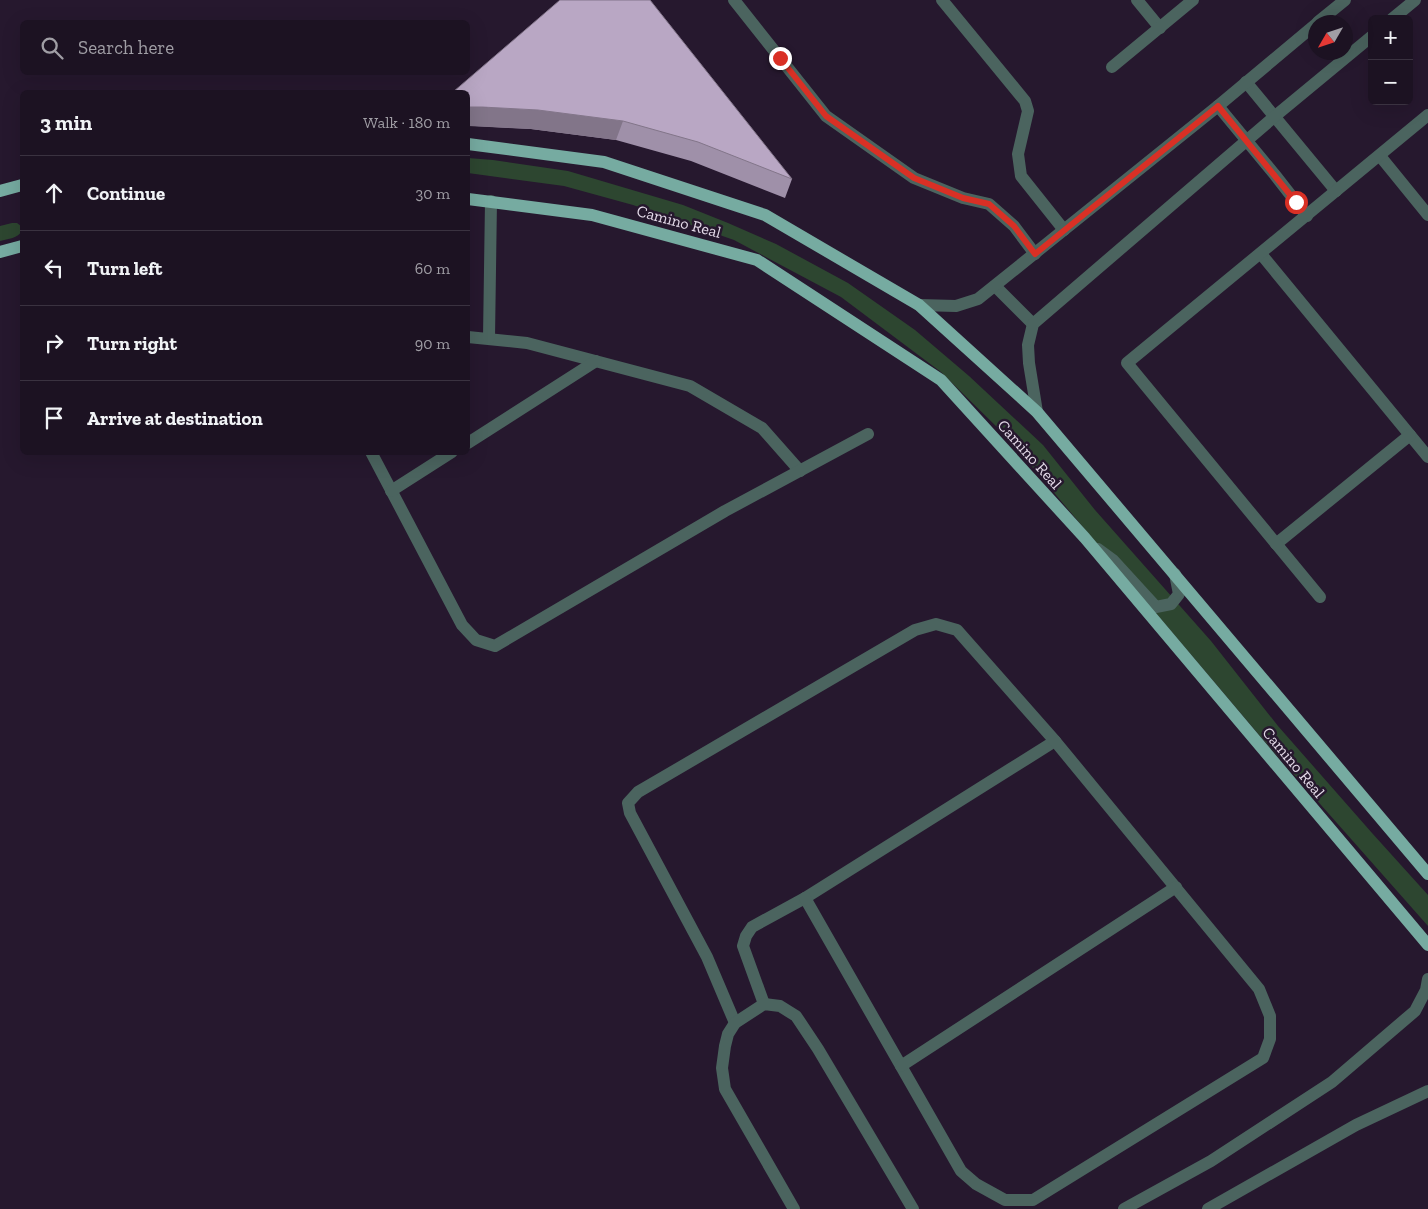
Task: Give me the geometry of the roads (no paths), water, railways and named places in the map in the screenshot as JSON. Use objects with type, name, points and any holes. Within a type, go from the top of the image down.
[{"type":"main road","name":"Camino Real","points":[[470,144],[604,162],[765,215],[919,305],[1038,412],[1428,874]]},
{"type":"main road","points":[[0,190],[20,185]]},
{"type":"main road","name":"Camino Real","points":[[470,199],[592,215],[757,260],[941,380],[1085,538],[1428,945]]},
{"type":"main road","points":[[0,252],[20,247]]},
{"type":"street","points":[[734,0],[826,116],[914,178],[963,198],[989,204],[1014,226],[1035,254]]},
{"type":"street","points":[[942,0],[1025,101],[1028,111],[1018,154],[1021,176],[1064,230]]},
{"type":"street","points":[[1137,0],[1160,28]]},
{"type":"street","points":[[1112,67],[1193,0]]},
{"type":"street","points":[[1326,15],[1345,0]]},
{"type":"street","points":[[1397,15],[1415,0]]},
{"type":"street","points":[[919,305],[956,306],[978,299],[1218,106],[1308,30]]},
{"type":"street","points":[[1038,412],[1029,363],[1028,345],[1033,324],[1274,117],[1368,39]]},
{"type":"street","points":[[1246,82],[1336,191]]},
{"type":"street","points":[[1218,106],[1307,216]]},
{"type":"street","points":[[1320,597],[1127,363],[1428,115]]},
{"type":"street","points":[[1380,156],[1428,215]]},
{"type":"street","points":[[489,338],[491,201]]},
{"type":"street","points":[[1261,254],[1428,457]]},
{"type":"street","points":[[995,286],[1033,324]]},
{"type":"street","points":[[470,337],[527,343],[690,386],[762,428],[800,471]]},
{"type":"street","points":[[470,442],[596,361]]},
{"type":"street","points":[[373,455],[462,625],[476,640],[495,646],[725,511],[868,434]]},
{"type":"street","points":[[1276,544],[1410,435]]},
{"type":"street","points":[[391,491],[447,455]]},
{"type":"street","points":[[1085,538],[1113,560],[1156,607],[1172,604],[1179,594],[1175,574]]},
{"type":"street","points":[[735,1023],[707,957],[630,813],[628,803],[638,792],[915,630],[936,624],[957,630],[1055,741],[1259,989],[1270,1016],[1270,1040],[1263,1058],[1033,1200],[1005,1200],[976,1184],[961,1171],[804,898]]},
{"type":"street","points":[[764,1004],[743,946],[746,936],[752,927],[804,898],[1055,741]]},
{"type":"street","points":[[901,1066],[1176,887]]},
{"type":"street","points":[[1124,1209],[1211,1161],[1332,1082],[1415,1011],[1426,990],[1428,979]]},
{"type":"street","points":[[794,1209],[725,1089],[722,1068],[724,1046],[728,1034],[735,1023],[764,1004],[780,1006],[796,1016],[913,1209]]},
{"type":"street","points":[[1208,1209],[1356,1125],[1428,1091]]}]
